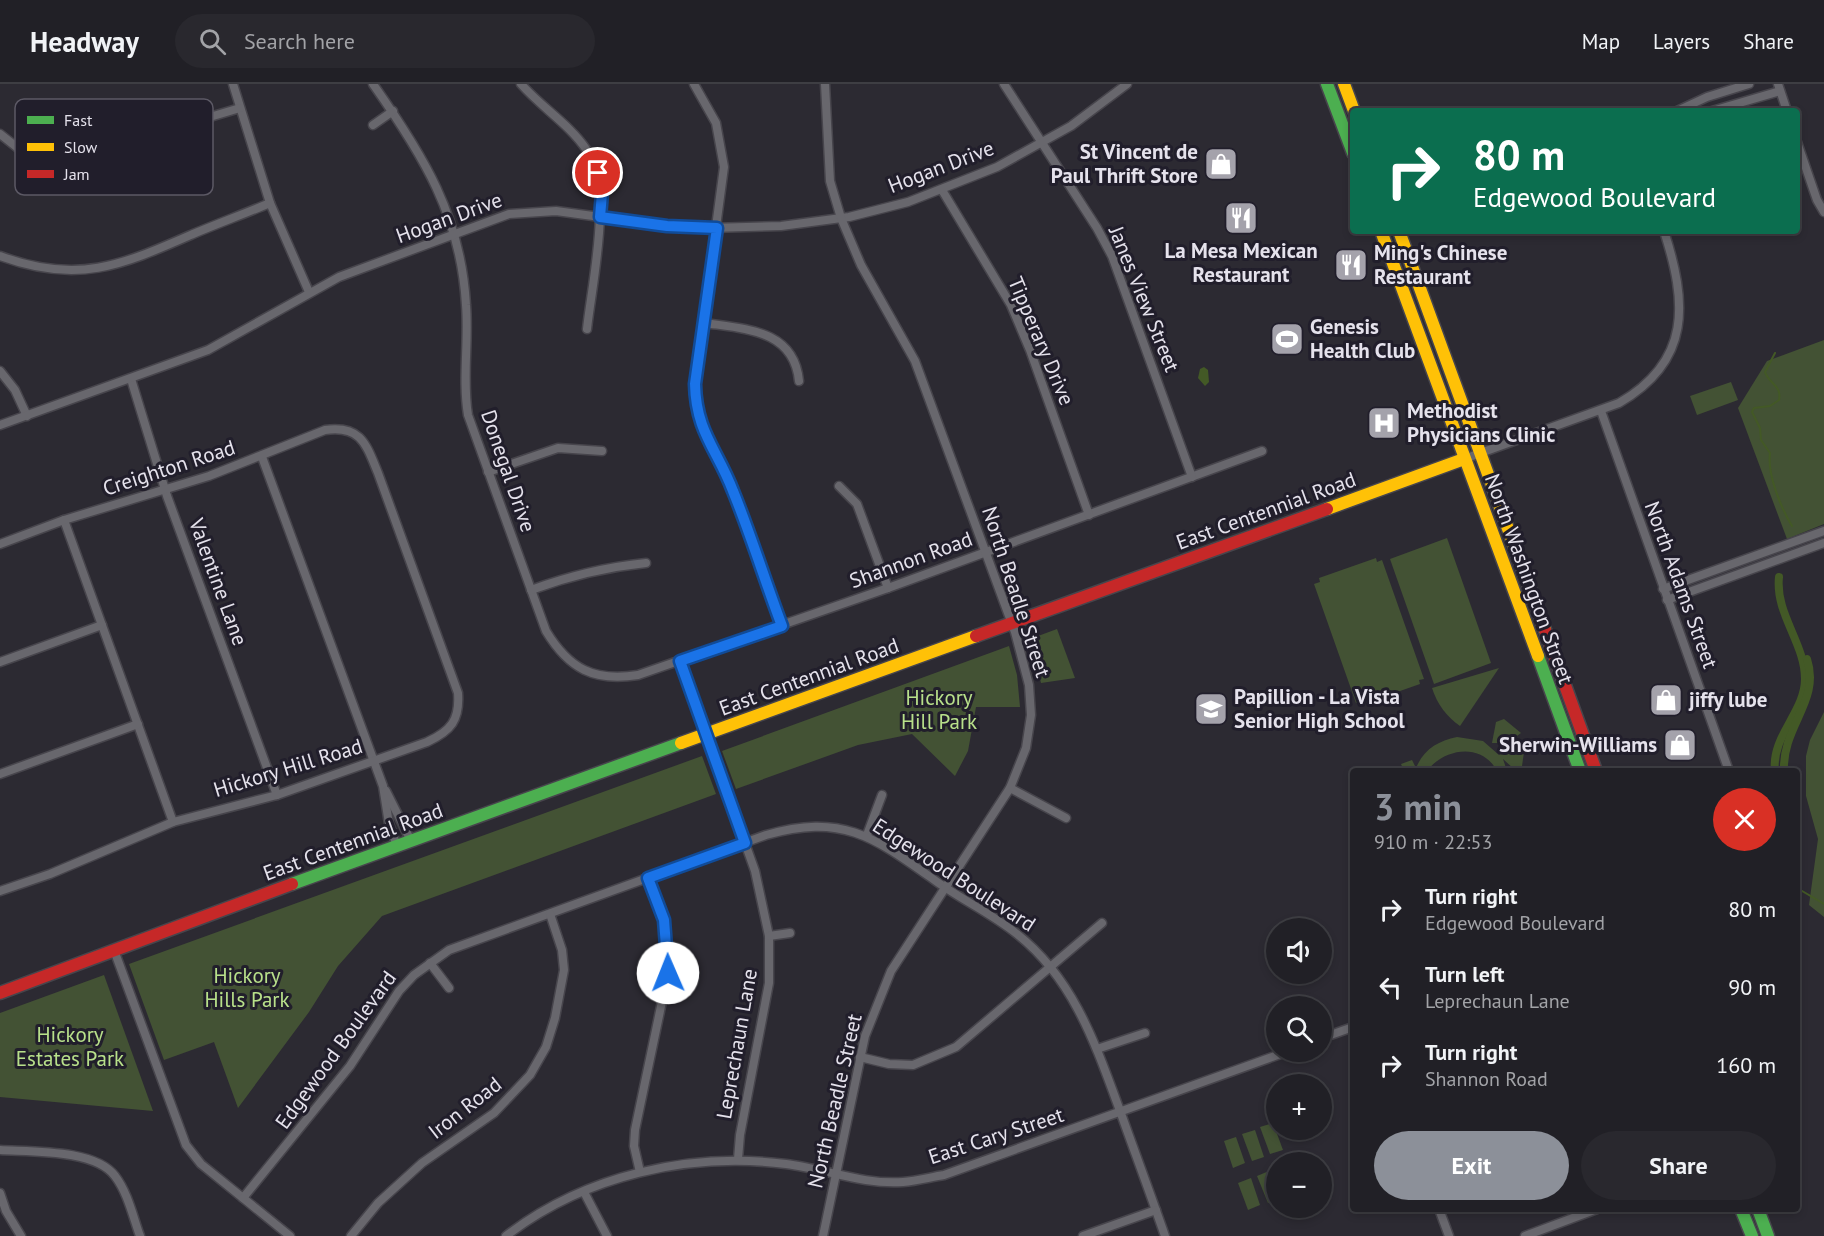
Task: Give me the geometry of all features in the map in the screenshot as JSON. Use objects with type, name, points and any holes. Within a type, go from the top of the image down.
[{"type":"street","points":[[233,84],[270,203],[309,292]]},
{"type":"street","name":"Donegal Drive","points":[[373,84],[414,142],[435,180],[455,235],[466,302],[465,397],[468,416],[546,631],[558,651],[583,670],[602,676],[639,675]]},
{"type":"street","points":[[521,84],[589,153],[600,179],[600,217],[587,329]]},
{"type":"street","points":[[694,84],[711,111],[722,146],[724,174],[695,384],[695,408],[702,431],[733,489],[782,626]]},
{"type":"street","name":"North Beadle Street","points":[[823,1236],[865,1036],[891,971],[1010,788],[1026,748],[1031,715],[1029,685],[1011,623],[915,361],[861,266],[841,218],[830,181],[825,84]]},
{"type":"street","name":"Janes View Street","points":[[1004,84],[1097,228],[1112,256],[1192,477]]},
{"type":"street","name":"Hogan Drive","points":[[0,425],[208,350],[309,292],[367,266],[509,214],[529,211],[667,226],[717,228],[781,226],[841,218],[942,190],[997,167],[1042,144],[1126,84]]},
{"type":"street","points":[[1327,84],[1350,145]]},
{"type":"street","points":[[1344,84],[1353,108]]},
{"type":"street","points":[[1683,108],[1707,97],[1749,84]]},
{"type":"street","points":[[1721,108],[1780,88],[1786,108]]},
{"type":"street","points":[[213,116],[240,108]]},
{"type":"street","points":[[373,125],[393,111]]},
{"type":"street","points":[[0,134],[15,146]]},
{"type":"street","points":[[1800,152],[1817,200],[1824,212]]},
{"type":"street","name":"Tipperary Drive","points":[[942,190],[1011,305],[1030,350],[1089,515]]},
{"type":"street","points":[[0,256],[54,270],[106,267],[138,258],[270,203]]},
{"type":"street","name":"North Washington Street","points":[[1382,234],[1579,768]]},
{"type":"street","name":"North Washington Street","points":[[1400,234],[1595,768]]},
{"type":"street","points":[[1464,459],[1601,411],[1635,394],[1663,366],[1678,328],[1679,284],[1665,234]]},
{"type":"street","points":[[705,322],[748,329],[774,339],[795,358],[799,381]]},
{"type":"street","points":[[0,371],[15,390],[27,416]]},
{"type":"street","name":"Valentine Lane","points":[[131,379],[165,490],[276,795]]},
{"type":"street","name":"North Adams Street","points":[[1601,411],[1728,768]]},
{"type":"street","name":"Creighton Road","points":[[0,543],[64,520],[165,490],[262,457],[325,430],[348,431],[362,439],[369,452],[422,593]]},
{"type":"street","points":[[488,472],[558,448],[602,451]]},
{"type":"street","name":"Shannon Road","points":[[639,675],[888,588],[1262,451]]},
{"type":"street","points":[[262,457],[383,786],[411,841]]},
{"type":"street","name":"East Centennial Road","points":[[0,993],[397,846],[1464,459]]},
{"type":"street","points":[[839,486],[857,504],[888,588]]},
{"type":"street","points":[[64,520],[173,822]]},
{"type":"street","points":[[1663,589],[1824,531]]},
{"type":"street","points":[[1667,600],[1824,543]]},
{"type":"street","points":[[531,590],[567,577],[610,567],[646,562]]},
{"type":"street","name":"Hickory Hill Road","points":[[0,891],[50,874],[173,822],[276,795],[442,735],[453,726],[459,711],[458,693],[422,593]]},
{"type":"street","points":[[0,662],[102,625]]},
{"type":"street","name":"Leprechaun Lane","points":[[680,661],[745,843],[764,904],[769,936],[769,983],[740,1135],[738,1160]]},
{"type":"street","points":[[0,774],[138,724]]},
{"type":"street","points":[[383,786],[389,824],[397,846]]},
{"type":"street","points":[[1010,788],[1066,818]]},
{"type":"street","points":[[867,835],[882,795]]},
{"type":"street","name":"Edgewood Boulevard","points":[[243,1198],[350,1066],[399,991],[414,975],[449,950],[745,843],[799,827],[832,827],[867,835],[1017,933],[1050,966],[1069,990],[1097,1049],[1165,1236]]},
{"type":"street","points":[[640,1172],[634,1146],[635,1130],[668,973],[664,920],[648,878]]},
{"type":"street","name":"Iron Road","points":[[351,1236],[378,1203],[422,1163],[494,1113],[530,1075],[549,1037],[564,970],[562,950],[550,914]]},
{"type":"street","points":[[860,1058],[889,1064],[913,1065],[937,1057],[956,1047],[1102,923]]},
{"type":"street","points":[[769,936],[790,933]]},
{"type":"street","points":[[114,950],[186,1145],[201,1164],[290,1236]]},
{"type":"street","points":[[430,963],[449,988]]},
{"type":"street","points":[[1332,1034],[1350,1028]]},
{"type":"street","points":[[1097,1049],[1145,1032]]},
{"type":"street","name":"East Cary Street","points":[[506,1236],[559,1202],[584,1192],[640,1172],[703,1161],[738,1160],[790,1165],[836,1174],[903,1182],[944,1175],[1266,1059]]},
{"type":"street","points":[[0,1150],[76,1156],[99,1162],[114,1174],[122,1188],[140,1236]]},
{"type":"street","points":[[584,1192],[607,1236]]},
{"type":"street","points":[[0,1193],[6,1211],[21,1236]]},
{"type":"street","points":[[1083,1236],[1156,1210]]},
{"type":"street","points":[[1440,1212],[1449,1236]]},
{"type":"street","points":[[1525,1236],[1589,1212]]},
{"type":"street","points":[[1742,1212],[1752,1236]]},
{"type":"street","points":[[1759,1212],[1768,1236]]},
{"type":"green space","points":[[1824,340],[1824,524],[1787,539],[1738,408],[1767,361]]},
{"type":"green space","points":[[1731,382],[1738,400],[1697,415],[1690,396]]},
{"type":"green space","points":[[1447,538],[1491,663],[1434,684],[1390,559]]},
{"type":"green space","points":[[1376,558],[1377,562],[1382,560],[1424,679],[1419,680],[1420,684],[1363,704],[1361,701],[1356,703],[1314,584],[1320,582],[1319,578]]},
{"type":"green space","points":[[1057,629],[1075,678],[1041,683],[1030,639]]},
{"type":"green space","name":"Hickory Hill Park","points":[[1009,646],[1017,675],[1020,707],[976,707],[968,751],[955,776],[912,734],[858,745],[736,789],[722,751]]},
{"type":"green space","points":[[1499,668],[1460,726],[1451,719],[1443,710],[1432,688]]},
{"type":"green space","points":[[1824,712],[1824,917],[1809,905],[1818,839],[1806,796],[1806,756],[1810,740]]},
{"type":"green space","points":[[1504,719],[1521,733],[1507,743],[1492,743],[1496,722]]},
{"type":"green space","points":[[1457,737],[1483,741],[1499,755],[1510,746],[1525,745],[1522,766],[1513,768],[1503,759],[1506,768],[1495,768],[1482,756],[1473,752],[1463,752],[1443,757],[1430,768],[1416,768],[1427,751],[1444,741]]},
{"type":"green space","name":"Hickory Hills Park","points":[[702,756],[716,794],[382,916],[338,966],[309,1012],[238,1108],[214,1042],[164,1060],[129,964]]},
{"type":"green space","points":[[1412,760],[1416,768],[1403,768],[1401,764]]},
{"type":"green space","name":"Hickory Estates Park","points":[[104,975],[153,1111],[0,1097],[0,1013]]},
{"type":"green space","points":[[1266,1125],[1266,1140],[1279,1140],[1283,1150],[1269,1152],[1260,1127]]},
{"type":"green space","points":[[1255,1130],[1264,1157],[1252,1161],[1242,1134]]},
{"type":"green space","points":[[1236,1137],[1245,1163],[1233,1168],[1224,1141]]},
{"type":"green space","points":[[1266,1172],[1266,1198],[1257,1176]]},
{"type":"green space","points":[[1251,1178],[1260,1205],[1248,1210],[1238,1183]]},
{"type":"shaded area","points":[[1204,367],[1208,370],[1209,382],[1205,386],[1198,378],[1200,369]]},
{"type":"waterway","points":[[1775,353],[1765,372],[1779,391],[1779,400],[1770,406],[1754,408],[1752,412],[1760,428],[1761,440],[1770,453],[1771,471],[1776,491],[1792,526]]},
{"type":"waterway","points":[[1775,768],[1778,746],[1800,702],[1805,679],[1800,653],[1781,603],[1779,577]]},
{"type":"waterway","points":[[1784,768],[1789,740],[1809,688],[1810,674],[1807,659]]},
{"type":"waterway","points":[[1800,890],[1824,904]]},
{"type":"traffic: fast","points":[[1327,84],[1350,145]]},
{"type":"traffic: fast","points":[[1538,656],[1579,768]]},
{"type":"traffic: fast","points":[[292,884],[681,743]]},
{"type":"traffic: fast","points":[[1742,1212],[1752,1236]]},
{"type":"traffic: fast","points":[[1759,1212],[1768,1236]]},
{"type":"traffic: slow","points":[[1344,84],[1353,108]]},
{"type":"traffic: slow","points":[[1382,234],[1538,656]]},
{"type":"traffic: slow","points":[[1400,234],[1545,630]]},
{"type":"traffic: slow","points":[[1327,509],[1464,459]]},
{"type":"traffic: slow","points":[[681,743],[976,636]]},
{"type":"traffic: jam","points":[[976,636],[1327,509]]},
{"type":"traffic: jam","points":[[1545,630],[1595,768]]},
{"type":"traffic: jam","points":[[0,993],[292,884]]},
{"type":"place","name":"St Vincent de Paul Thrift Store","points":[[1221,164]]},
{"type":"place","name":"La Mesa Mexican Restaurant","points":[[1241,218]]},
{"type":"place","name":"Ming's Chinese Restaurant","points":[[1351,265]]},
{"type":"place","name":"Genesis Health Club","points":[[1287,339]]},
{"type":"place","name":"Methodist Physicians Clinic","points":[[1384,423]]},
{"type":"place","name":"jiffy lube","points":[[1666,700]]},
{"type":"place","name":"Papillion - La Vista Senior High School","points":[[1211,709]]},
{"type":"place","name":"Sherwin-Williams","points":[[1680,745]]},
{"type":"route","points":[[598,173],[602,193],[600,217],[667,226],[717,228],[695,384],[695,408],[702,431],[733,489],[782,626],[680,661],[745,843],[648,878],[664,920],[668,945],[668,973]]}]
